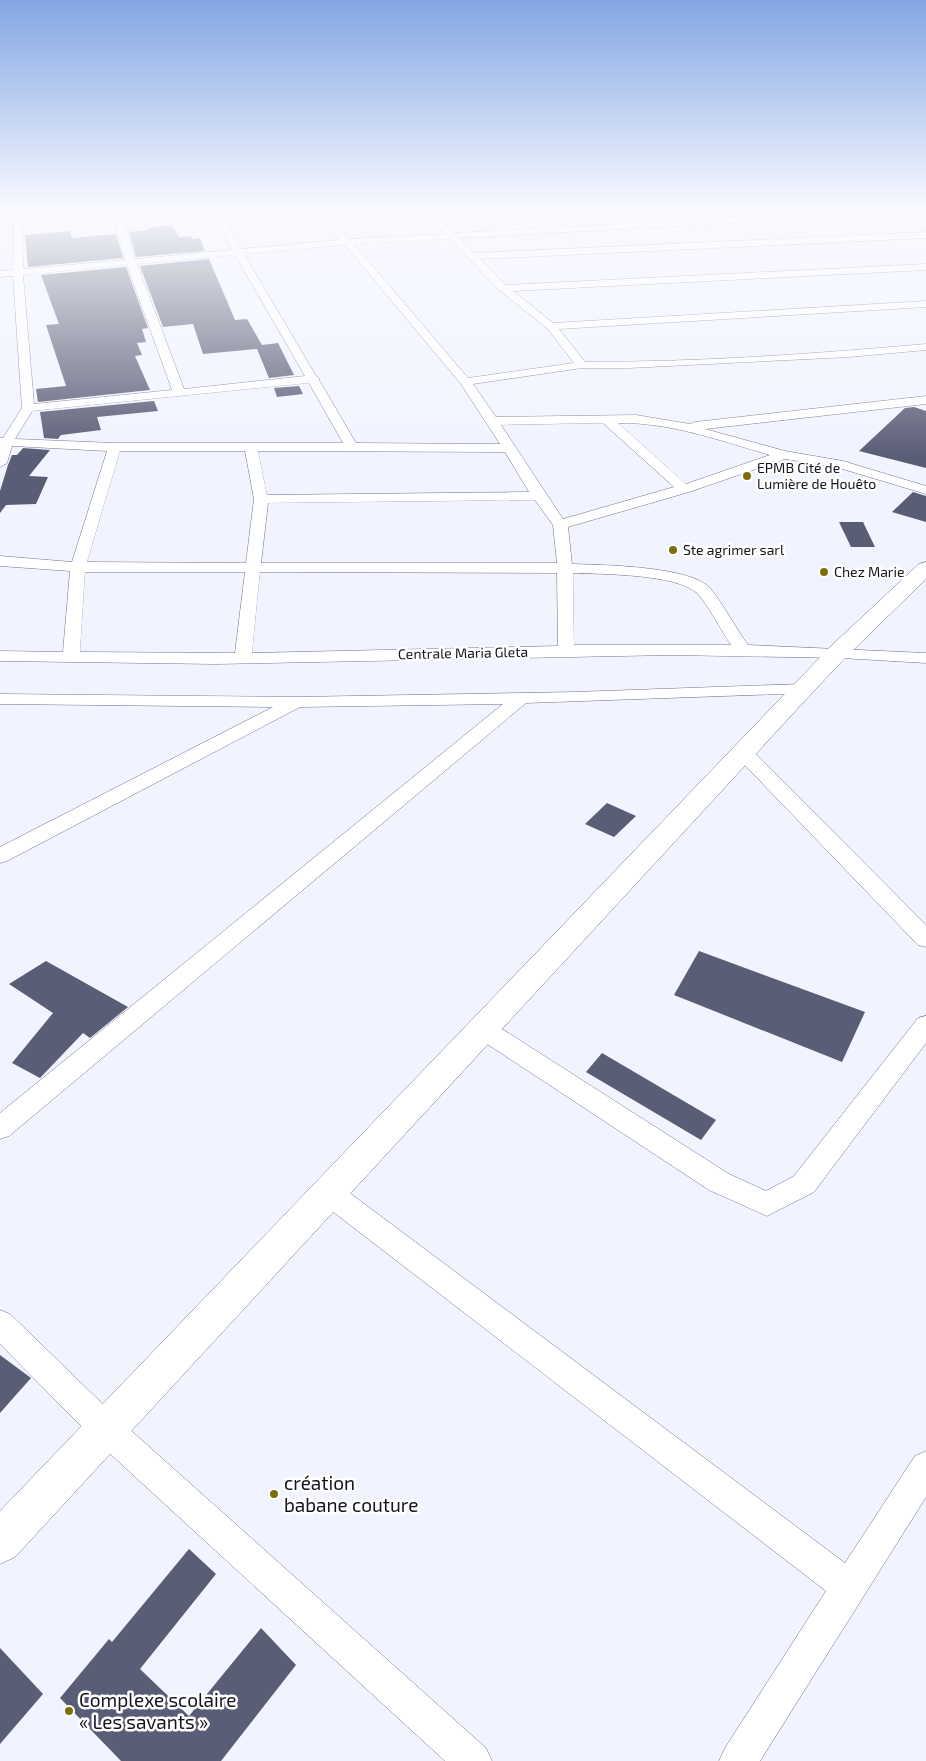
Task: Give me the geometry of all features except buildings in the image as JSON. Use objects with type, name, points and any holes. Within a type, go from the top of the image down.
[{"type":"street","points":[[0,463],[4,442],[28,408],[19,292]]},
{"type":"street","points":[[142,292],[180,394]]},
{"type":"street","points":[[262,292],[352,447]]},
{"type":"street","points":[[389,292],[465,382],[560,525],[564,568],[566,650]]},
{"type":"street","points":[[508,292],[551,326],[582,365]]},
{"type":"street","points":[[551,326],[926,304]]},
{"type":"street","points":[[465,382],[582,365],[630,365],[849,354],[926,347]]},
{"type":"street","points":[[28,408],[314,379]]},
{"type":"street","points":[[685,427],[926,400]]},
{"type":"street","points":[[606,419],[684,489]]},
{"type":"street","points":[[492,420],[636,420],[685,427],[784,455],[800,456],[849,467],[926,490]]},
{"type":"street","points":[[4,442],[115,447],[509,448]]},
{"type":"street","points":[[71,656],[78,567],[115,447]]},
{"type":"street","points":[[243,658],[255,568],[261,499],[251,448]]},
{"type":"street","points":[[560,525],[684,489],[784,455]]},
{"type":"street","points":[[261,499],[539,496]]},
{"type":"street","points":[[0,560],[78,567],[564,568],[622,571],[660,576],[696,586],[703,590],[743,651]]},
{"type":"street","points":[[0,1542],[838,652],[926,568]]},
{"type":"street","name":"Centrale Maria Gleta","points":[[0,656],[243,658],[566,650],[838,652],[926,658]]},
{"type":"street","points":[[0,699],[297,702],[521,698],[803,689]]},
{"type":"street","points":[[0,1128],[521,698]]},
{"type":"street","points":[[0,856],[297,702]]},
{"type":"street","points":[[743,752],[926,939]]},
{"type":"street","points":[[482,1029],[719,1182],[767,1204],[804,1184],[926,1025]]},
{"type":"street","points":[[328,1193],[849,1588]]},
{"type":"street","points":[[0,1324],[106,1429],[473,1761]]},
{"type":"street","points":[[738,1761],[926,1467]]},
{"type":"place","name":"EPMB Cité de Lumière de Houêto","points":[[747,476]]},
{"type":"place","name":"Ste agrimer sarl","points":[[673,550]]},
{"type":"place","name":"Chez Marie","points":[[824,572]]},
{"type":"place","name":"création babane couture","points":[[274,1494]]},
{"type":"place","name":"Complexe scolaire « Les savants »","points":[[69,1711]]}]
